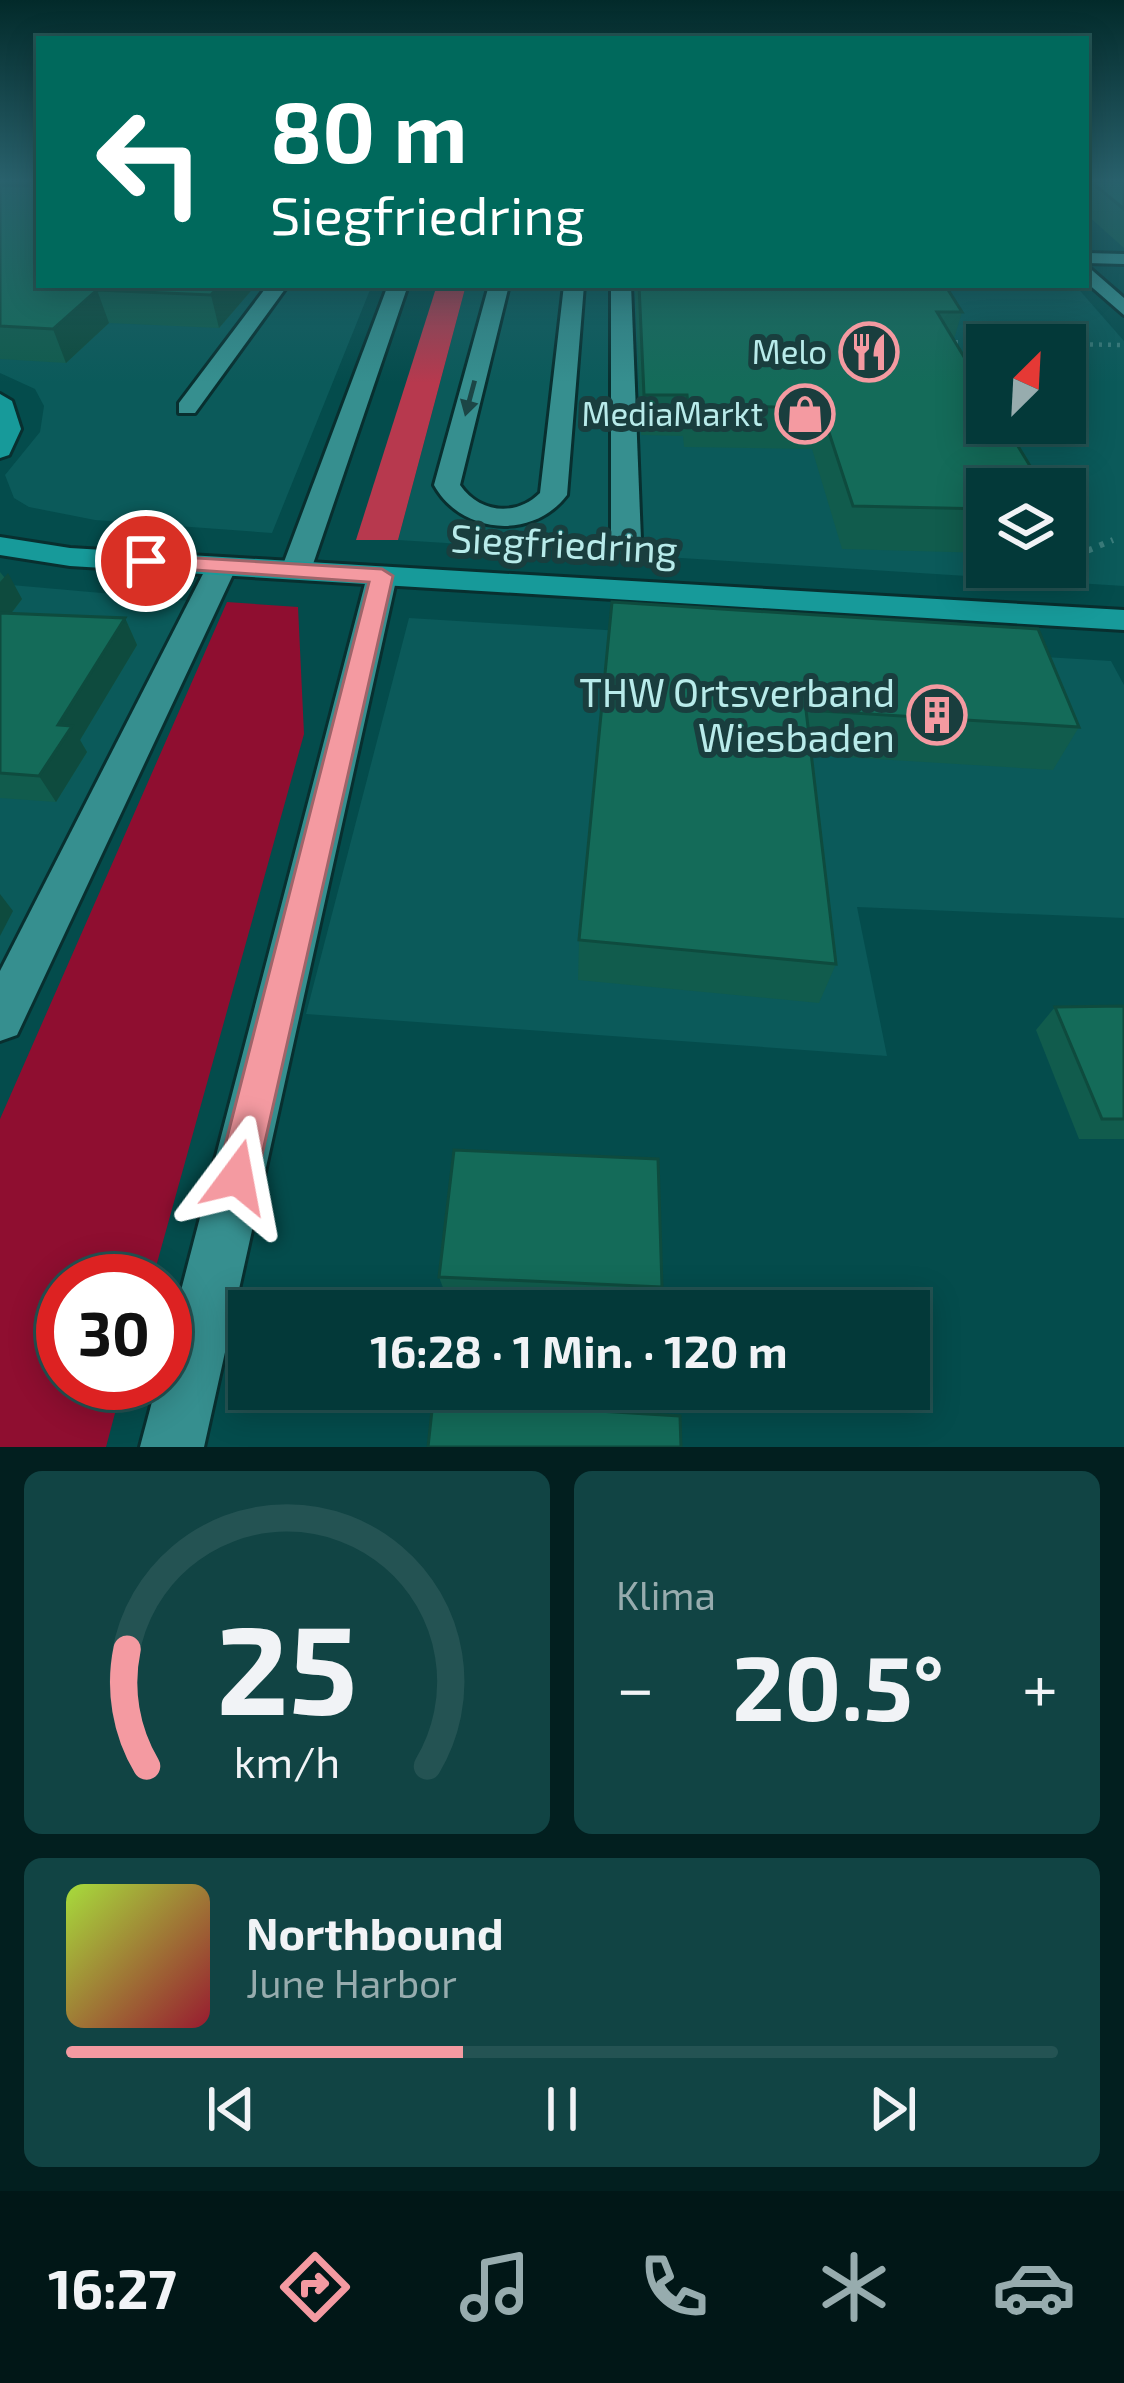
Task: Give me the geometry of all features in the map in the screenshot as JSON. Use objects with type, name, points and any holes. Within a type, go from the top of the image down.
[{"type":"main road","points":[[0,450],[9,429],[2,412]]},
{"type":"main road","name":"Siegfriedring","points":[[0,546],[70,556],[1124,620]]},
{"type":"main road","points":[[0,556],[70,556]]},
{"type":"street","points":[[1089,258],[1124,260]]},
{"type":"street","points":[[1089,271],[1124,273]]},
{"type":"street","points":[[1089,273],[1124,309]]},
{"type":"street","points":[[187,408],[276,288]]},
{"type":"street","points":[[296,570],[397,288]]},
{"type":"street","points":[[498,288],[447,485],[453,501],[466,511],[501,517],[533,512],[553,495],[574,288]]},
{"type":"street","points":[[621,288],[626,540]]},
{"type":"street","points":[[0,1019],[222,566]]},
{"type":"street","points":[[172,1447],[382,576]]},
{"type":"path","points":[[944,342],[1124,345]]},
{"type":"path","points":[[1086,551],[1113,540]]},
{"type":"shaded area","points":[[0,249],[25,249],[36,288],[371,288],[272,533],[95,520],[29,507],[14,498],[5,475],[40,432],[44,406],[35,389],[0,373]]},
{"type":"shaded area","points":[[436,288],[465,288],[398,540],[356,540]]},
{"type":"shaded area","points":[[465,288],[1078,288],[1124,341],[1124,586],[1086,584],[1086,468],[966,468],[966,576],[398,540]]},
{"type":"shaded area","points":[[0,584],[192,601],[0,978]]},
{"type":"shaded area","points":[[227,602],[298,607],[304,734],[160,1254],[36,1254],[36,1410],[116,1410],[106,1447],[0,1447],[0,1119]]},
{"type":"shaded area","points":[[409,618],[1111,661],[1124,685],[1124,918],[857,907],[887,1056],[306,1014]]},
{"type":"building","points":[[0,249],[36,249],[36,288],[217,288],[211,295],[97,290],[53,329],[0,326]]},
{"type":"building","points":[[639,288],[947,288],[962,312],[937,312],[966,360],[966,444],[1017,444],[1031,468],[966,468],[966,509],[853,506],[821,408],[688,405],[687,395],[644,395]]},
{"type":"building","points":[[612,602],[1038,629],[1079,727],[806,710],[836,964],[579,940]]},
{"type":"building","points":[[0,613],[125,618],[58,725],[72,726],[39,776],[0,773]]},
{"type":"building","points":[[1124,1006],[1124,1119],[1102,1119],[1055,1007]]},
{"type":"building","points":[[454,1150],[658,1159],[662,1287],[439,1277]]},
{"type":"building","points":[[432,1410],[581,1410],[680,1416],[681,1447],[428,1447]]},
{"type":"place","name":"Melo","points":[[869,352]]},
{"type":"place","name":"MediaMarkt","points":[[805,414]]},
{"type":"place","name":"THW Ortsverband Wiesbaden","points":[[937,715]]},
{"type":"route","points":[[146,561],[382,576],[237,1177]]}]
